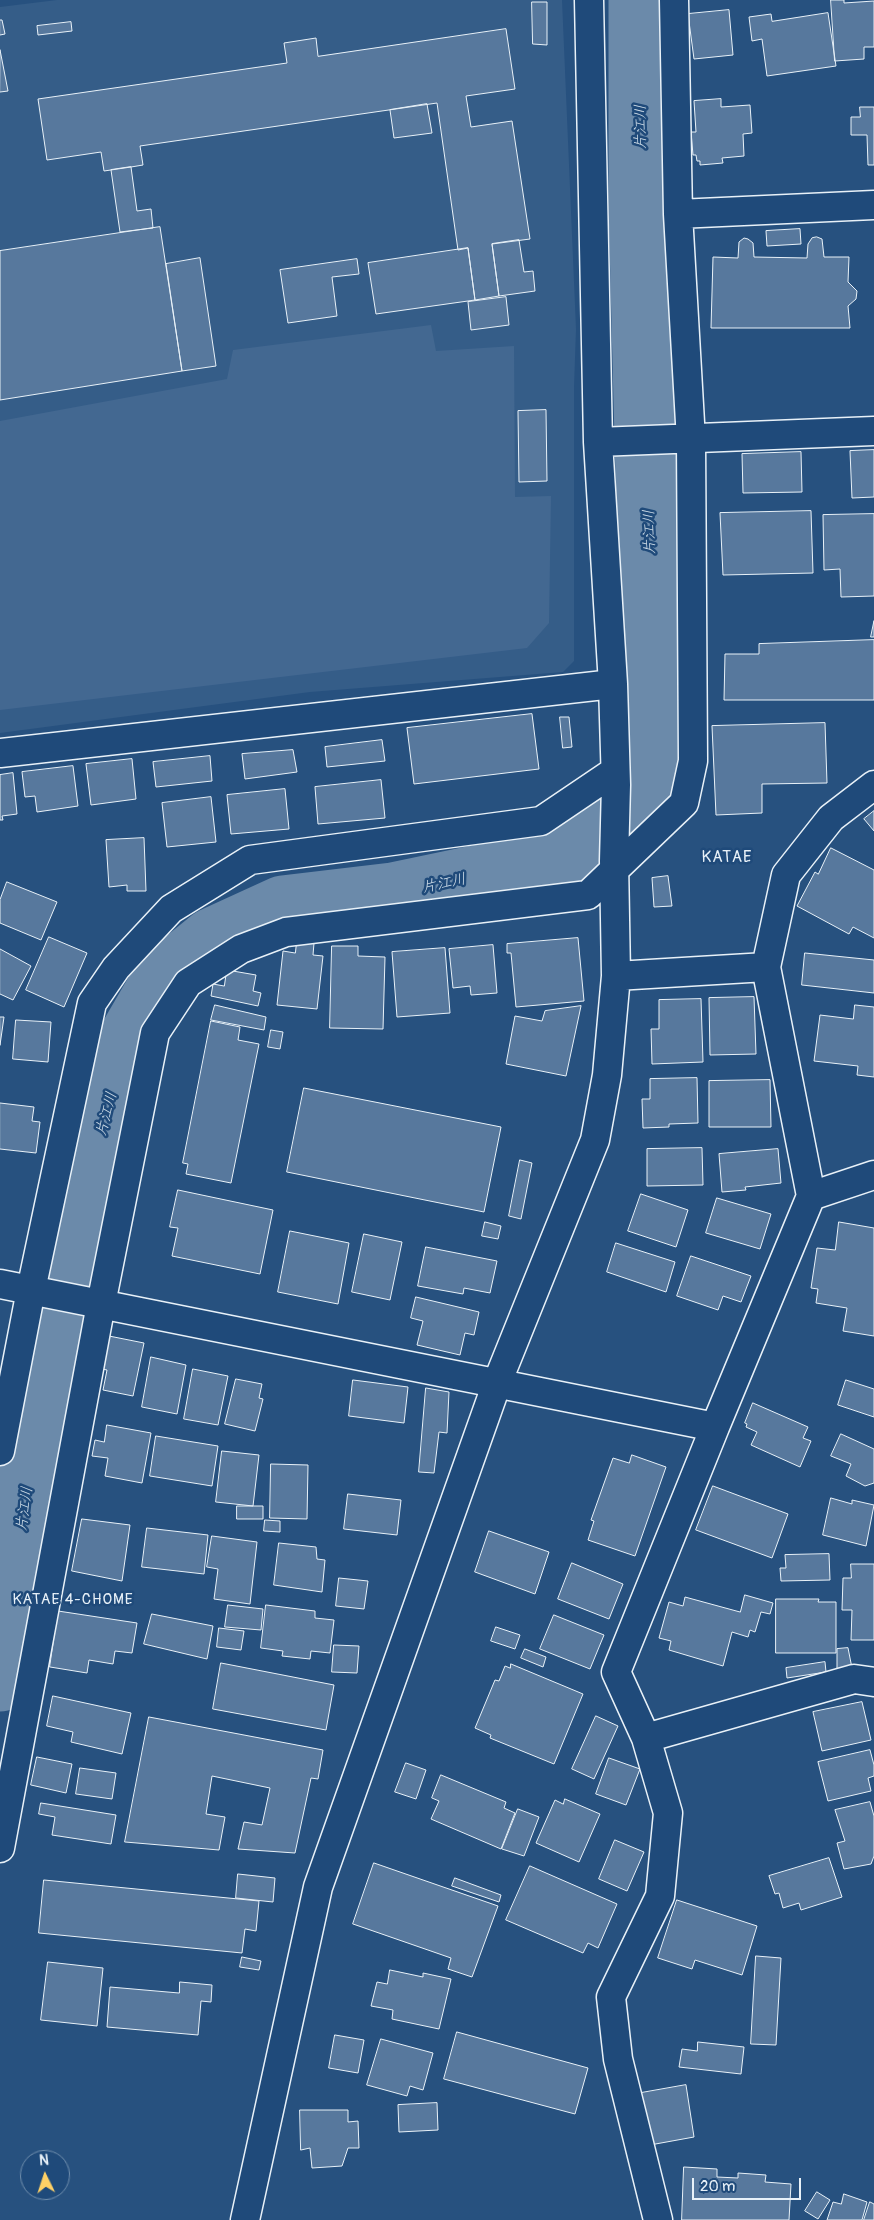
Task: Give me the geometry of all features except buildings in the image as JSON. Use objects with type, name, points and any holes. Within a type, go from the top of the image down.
[{"type":"street","points":[[245,2220],[318,1887],[497,1383],[595,1140],[607,1075],[616,976],[615,778],[608,442],[589,0]]},
{"type":"street","points":[[0,1848],[101,1304],[155,1033],[188,982],[241,949],[286,932],[588,895],[614,865],[684,803],[693,761],[674,0]]},
{"type":"street","points":[[678,214],[874,205]]},
{"type":"street","points":[[608,442],[874,431]]},
{"type":"street","points":[[0,753],[613,684]]},
{"type":"street","points":[[0,1451],[38,1291],[92,1002],[116,968],[171,909],[250,860],[541,821],[615,778]]},
{"type":"street","points":[[658,2220],[618,2059],[611,1997],[660,1896],[668,1813],[646,1738],[616,1672],[811,1196],[766,968],[786,875],[831,818],[874,785]]},
{"type":"street","points":[[616,976],[766,968]]},
{"type":"street","points":[[811,1196],[874,1175]]},
{"type":"street","points":[[0,1284],[715,1427]]},
{"type":"street","points":[[646,1738],[854,1679],[874,1682]]},
{"type":"shaded area","points":[[57,0],[562,0],[576,329],[574,387],[574,661],[563,672],[310,692],[0,733],[0,7]]},
{"type":"shaded area","points":[[431,325],[436,351],[514,346],[515,497],[551,496],[549,623],[527,648],[0,710],[0,421],[227,379],[233,350]]},
{"type":"waterway","name":"片江川","points":[[0,1679],[52,1320],[125,1048],[165,979],[213,940],[283,908],[393,895],[565,859],[656,788],[641,206],[641,0]]},
{"type":"district","name":"KATAE","points":[[727,858]]},
{"type":"district","name":"KATAE 4-CHOME","points":[[73,1600]]}]
